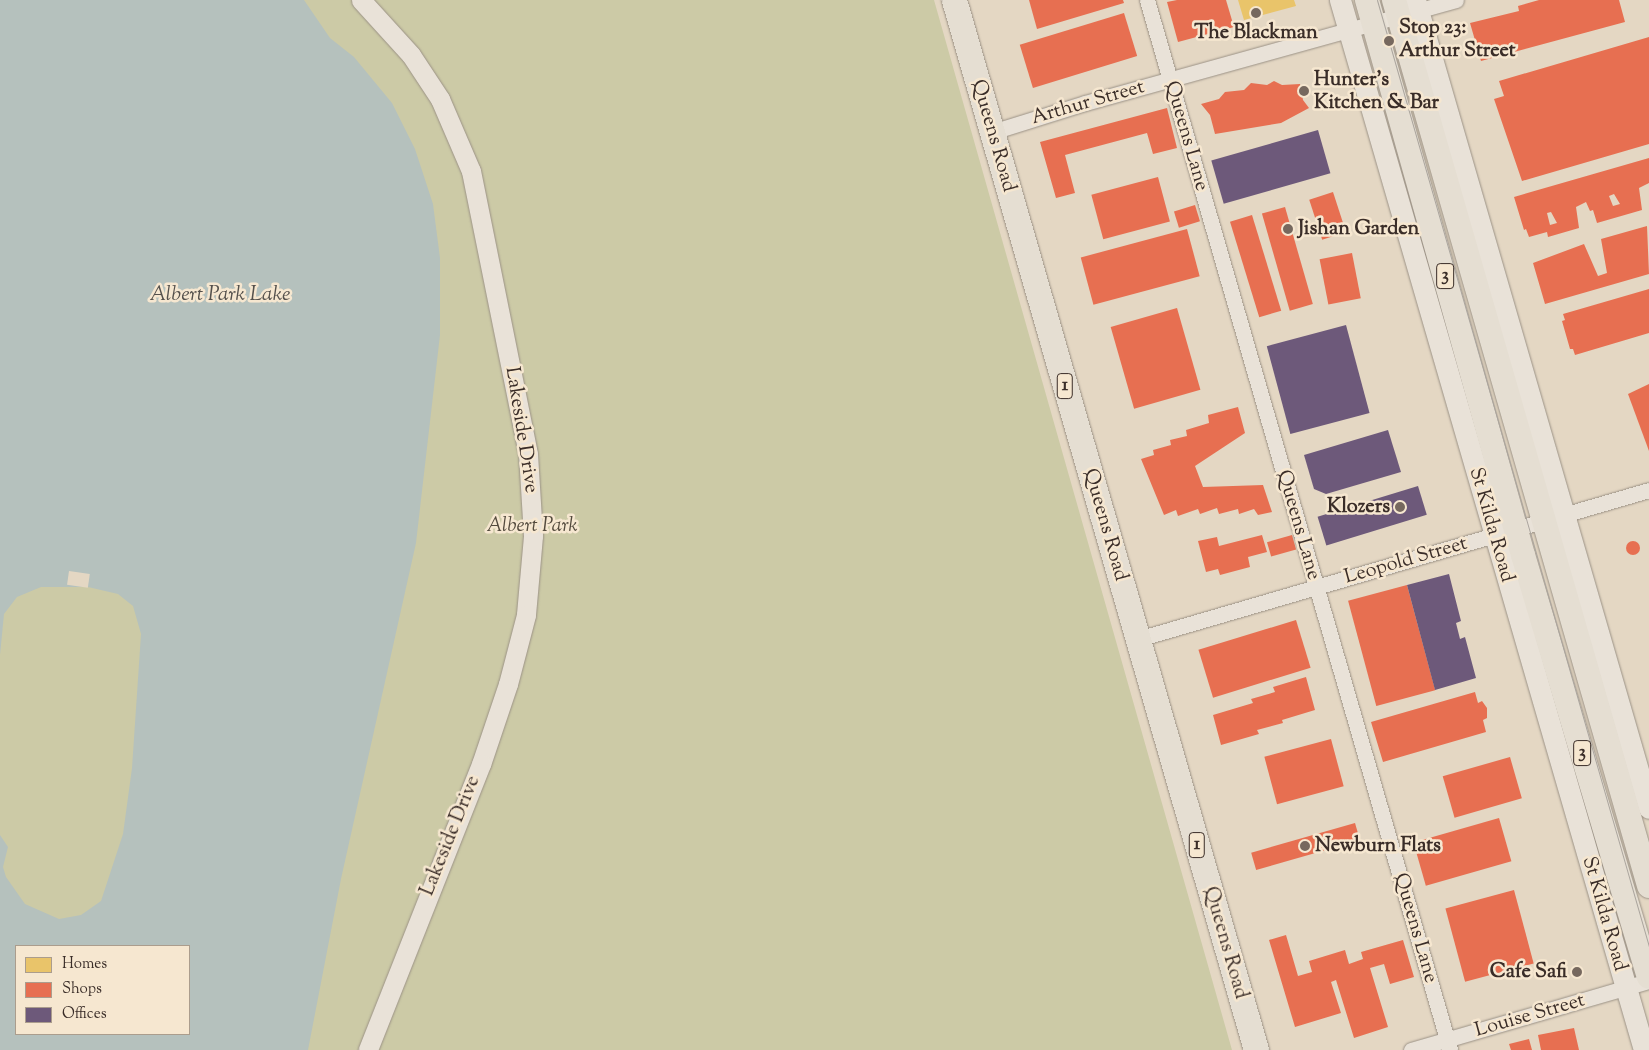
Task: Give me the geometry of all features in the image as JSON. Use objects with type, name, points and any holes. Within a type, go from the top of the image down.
[{"type":"highway","name":"Queens Road","points":[[954,0],[1256,1050]]},
{"type":"main road","name":"St Kilda Road","points":[[1340,0],[1349,30],[1530,524],[1649,886]]},
{"type":"main road","name":"St Kilda Road","points":[[1367,0],[1398,12]]},
{"type":"main road","name":"St Kilda Road","points":[[1398,12],[1530,524],[1626,988],[1644,1050]]},
{"type":"main road","name":"St Kilda Road","points":[[1398,12],[1649,977]]},
{"type":"main road","name":"St Kilda Road","points":[[1530,524],[1649,808]]},
{"type":"street","name":"Lakeside Drive","points":[[361,0],[411,55],[440,99],[471,172],[528,454],[533,536],[526,615],[508,684],[481,764],[368,1050]]},
{"type":"street","name":"Queens Lane","points":[[1147,0],[1448,1045]]},
{"type":"street","name":"Arthur Street","points":[[992,132],[1170,79],[1349,30],[1398,12],[1456,0]]},
{"type":"street","name":"Leopold Street","points":[[1138,639],[1649,490]]},
{"type":"street","name":"Louise Street","points":[[1411,1050],[1448,1045],[1649,981]]},
{"type":"green space","name":"Albert Park","points":[[0,0],[934,0],[1232,1050],[0,1050]]},
{"type":"water","name":"Albert Park Lake","points":[[0,0],[304,0],[330,38],[354,57],[392,103],[415,149],[433,204],[440,258],[440,335],[416,543],[341,879],[308,1050],[0,1050],[0,835],[8,847],[3,867],[6,877],[25,904],[59,919],[81,915],[101,901],[123,834],[132,768],[141,634],[133,606],[118,594],[88,587],[41,587],[17,597],[4,614],[0,655]]},
{"type":"pier","points":[[69,571],[90,574],[88,588],[67,585]]},
{"type":"building: Homes","name":"The Blackman","points":[[1238,0],[1294,0],[1296,6],[1244,20]]},
{"type":"building: Shops","points":[[1029,0],[1123,0],[1124,3],[1037,29]]},
{"type":"building: Shops","points":[[1177,0],[1226,0],[1234,27],[1178,42],[1167,2]]},
{"type":"building: Shops","points":[[1539,0],[1619,0],[1625,22],[1481,61],[1470,23],[1519,11],[1518,6]]},
{"type":"building: Shops","points":[[1124,13],[1137,56],[1033,88],[1020,45]]},
{"type":"building: Shops","points":[[1649,37],[1649,144],[1522,181],[1494,99],[1504,96],[1499,81]]},
{"type":"building: Shops","points":[[1274,81],[1282,85],[1300,84],[1303,100],[1309,108],[1281,123],[1215,134],[1210,115],[1201,104],[1219,99],[1225,92],[1244,90],[1251,83],[1267,85]]},
{"type":"building: Shops","points":[[1167,108],[1177,148],[1153,154],[1147,133],[1065,155],[1075,193],[1056,198],[1040,142]]},
{"type":"building: Shops","points":[[1649,158],[1649,183],[1639,188],[1642,210],[1597,223],[1593,210],[1590,211],[1586,202],[1576,207],[1579,228],[1548,237],[1547,232],[1529,237],[1526,229],[1524,230],[1514,197]],"holes":[[[1614,194],[1620,204],[1613,206],[1609,196]],[[1551,212],[1557,223],[1550,225],[1547,213]]]},
{"type":"building: Shops","points":[[1158,177],[1170,221],[1103,239],[1091,195]]},
{"type":"building: Shops","points":[[1333,192],[1346,232],[1322,240],[1309,200]]},
{"type":"building: Shops","points":[[1195,205],[1200,221],[1179,228],[1174,211]]},
{"type":"building: Shops","points":[[1285,207],[1313,304],[1290,311],[1262,214]]},
{"type":"building: Shops","points":[[1252,215],[1281,311],[1259,317],[1230,222]]},
{"type":"building: Shops","points":[[1647,226],[1649,274],[1545,304],[1533,263],[1584,244],[1598,276],[1607,273],[1601,239]]},
{"type":"building: Shops","points":[[1187,229],[1200,276],[1093,305],[1081,257]]},
{"type":"building: Shops","points":[[1352,253],[1361,298],[1328,304],[1320,259]]},
{"type":"building: Shops","points":[[1649,289],[1649,333],[1575,355],[1573,349],[1570,349],[1562,321],[1565,320],[1563,314]]},
{"type":"building: Shops","points":[[1177,308],[1200,390],[1134,409],[1111,327]]},
{"type":"building: Shops","points":[[1649,384],[1649,451],[1628,394]]},
{"type":"building: Shops","points":[[1238,407],[1245,433],[1195,466],[1203,487],[1263,485],[1272,512],[1258,515],[1254,509],[1239,514],[1238,509],[1219,514],[1217,508],[1200,514],[1198,509],[1178,516],[1176,510],[1164,515],[1141,459],[1154,455],[1153,450],[1171,445],[1170,440],[1187,436],[1186,430],[1209,423],[1208,415]]},
{"type":"building: Shops","points":[[1262,535],[1267,552],[1248,557],[1250,567],[1220,575],[1218,569],[1206,572],[1198,541],[1217,537],[1219,546]]},
{"type":"building: Shops","points":[[1292,535],[1296,549],[1271,557],[1267,542]]},
{"type":"building: Shops","points":[[1633,541],[1638,543],[1640,548],[1638,553],[1633,555],[1628,553],[1626,548],[1628,543]]},
{"type":"building: Shops","points":[[1407,585],[1435,690],[1376,706],[1348,601]]},
{"type":"building: Shops","points":[[1296,620],[1311,668],[1213,698],[1198,650]]},
{"type":"building: Shops","points":[[1306,677],[1315,710],[1282,720],[1283,723],[1257,730],[1259,734],[1221,745],[1213,715],[1253,703],[1251,699],[1275,692],[1273,687]]},
{"type":"building: Shops","points":[[1475,692],[1478,703],[1482,701],[1487,708],[1487,718],[1483,720],[1486,732],[1383,762],[1371,722]]},
{"type":"building: Shops","points":[[1331,739],[1344,786],[1277,804],[1264,757]]},
{"type":"building: Shops","points":[[1510,757],[1522,798],[1455,818],[1443,776]]},
{"type":"building: Shops","points":[[1499,818],[1511,861],[1426,886],[1413,843]]},
{"type":"building: Shops","name":"Newburn Flats","points":[[1355,823],[1360,840],[1256,870],[1251,853]]},
{"type":"building: Shops","points":[[1514,890],[1534,963],[1465,982],[1445,908]]},
{"type":"building: Shops","points":[[1286,935],[1298,976],[1312,972],[1309,961],[1345,950],[1349,964],[1363,959],[1361,952],[1403,940],[1414,977],[1390,984],[1384,964],[1370,968],[1388,1027],[1354,1038],[1336,980],[1331,982],[1341,1013],[1295,1027],[1269,940]]},
{"type":"building: Shops","points":[[1574,1028],[1579,1050],[1541,1050],[1538,1035]]},
{"type":"building: Shops","points":[[1529,1039],[1532,1050],[1511,1050],[1509,1044]]},
{"type":"building: Offices","points":[[1318,130],[1330,173],[1224,204],[1211,161]]},
{"type":"building: Offices","points":[[1346,325],[1370,413],[1290,434],[1267,346]]},
{"type":"building: Offices","points":[[1388,430],[1401,472],[1326,494],[1314,489],[1304,455]]},
{"type":"building: Offices","points":[[1418,486],[1427,515],[1326,545],[1318,517]]},
{"type":"building: Offices","points":[[1449,574],[1461,621],[1456,623],[1460,639],[1465,637],[1476,678],[1435,690],[1407,585]]},
{"type":"tram line","points":[[1377,0],[1649,947]]},
{"type":"place","name":"The Blackman","points":[[1256,13]]},
{"type":"place","name":"Stop 23: Arthur Street","points":[[1389,41]]},
{"type":"place","name":"Hunter's Kitchen & Bar","points":[[1304,91]]},
{"type":"place","name":"Jishan Garden","points":[[1288,229]]},
{"type":"place","name":"Klozers","points":[[1400,507]]},
{"type":"place","name":"Newburn Flats","points":[[1305,846]]},
{"type":"place","name":"Cafe Safi","points":[[1577,972]]}]
